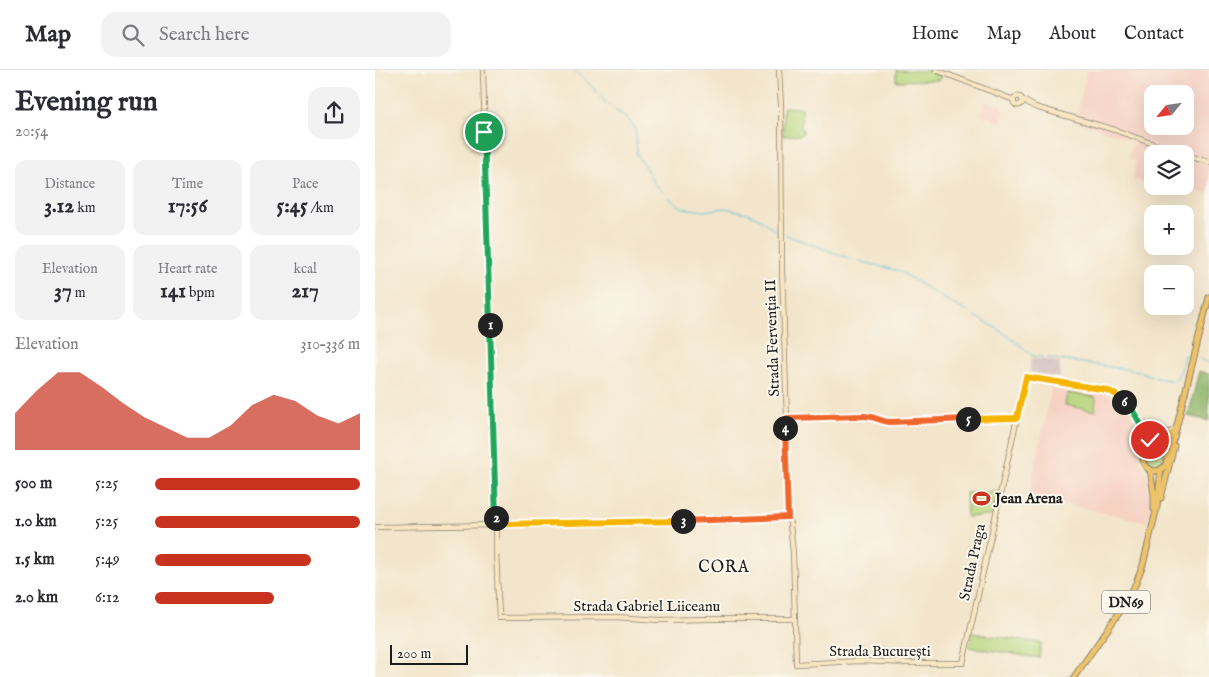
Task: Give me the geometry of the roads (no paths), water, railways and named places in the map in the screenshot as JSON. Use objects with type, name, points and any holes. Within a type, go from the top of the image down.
[{"type":"main road","name":"DN69","points":[[1074,677],[1131,595],[1141,570],[1158,500],[1161,469],[1166,462],[1174,437],[1209,297]]},
{"type":"main road","name":"DN69","points":[[1155,515],[1150,469],[1145,465],[1144,455],[1151,447],[1158,447],[1176,428]]},
{"type":"main road","name":"DN69","points":[[1155,515],[1159,508],[1177,434],[1176,428]]},
{"type":"main road","points":[[1158,447],[1167,456]]},
{"type":"main road","points":[[1150,469],[1161,469]]},
{"type":"street","points":[[483,70],[496,524]]},
{"type":"street","name":"Strada Fervenția II","points":[[779,70],[787,418],[785,422],[788,517],[793,552],[796,664]]},
{"type":"street","points":[[936,70],[1013,99],[1019,96],[1022,102],[1031,106],[1108,128],[1156,145]]},
{"type":"street","points":[[1194,158],[1209,162]]},
{"type":"street","name":"Strada Praga","points":[[963,664],[1026,377],[1111,392],[1133,411],[1141,425]]},
{"type":"street","points":[[787,418],[864,416],[889,422],[1017,418]]},
{"type":"street","points":[[1141,425],[1155,436],[1164,436],[1176,428]]},
{"type":"street","points":[[1141,425],[1152,442],[1158,447]]},
{"type":"street","points":[[1141,425],[1146,451]]},
{"type":"street","points":[[375,527],[441,527],[788,517]]},
{"type":"street","name":"Strada Gabriel Liiceanu","points":[[496,524],[495,552],[499,618],[615,617],[660,620],[795,620]]},
{"type":"street","name":"Strada București","points":[[796,664],[861,662],[963,664]]},
{"type":"waterway","points":[[573,70],[585,79],[607,104],[635,127],[637,155],[654,183],[664,193]]},
{"type":"waterway","points":[[668,197],[683,208],[704,211],[725,208],[747,213],[761,219],[774,230],[780,232]]},
{"type":"waterway","points":[[786,235],[851,259]]},
{"type":"waterway","points":[[859,261],[899,271],[970,313]]},
{"type":"waterway","points":[[976,317],[1006,334],[1034,356],[1139,371],[1157,378],[1175,381],[1181,370],[1184,355],[1189,356]]},
{"type":"waterway","points":[[1200,359],[1209,363]]},
{"type":"place","name":"Jean Arena","points":[[981,498]]},
{"type":"district","name":"CORA","points":[[724,566]]}]
